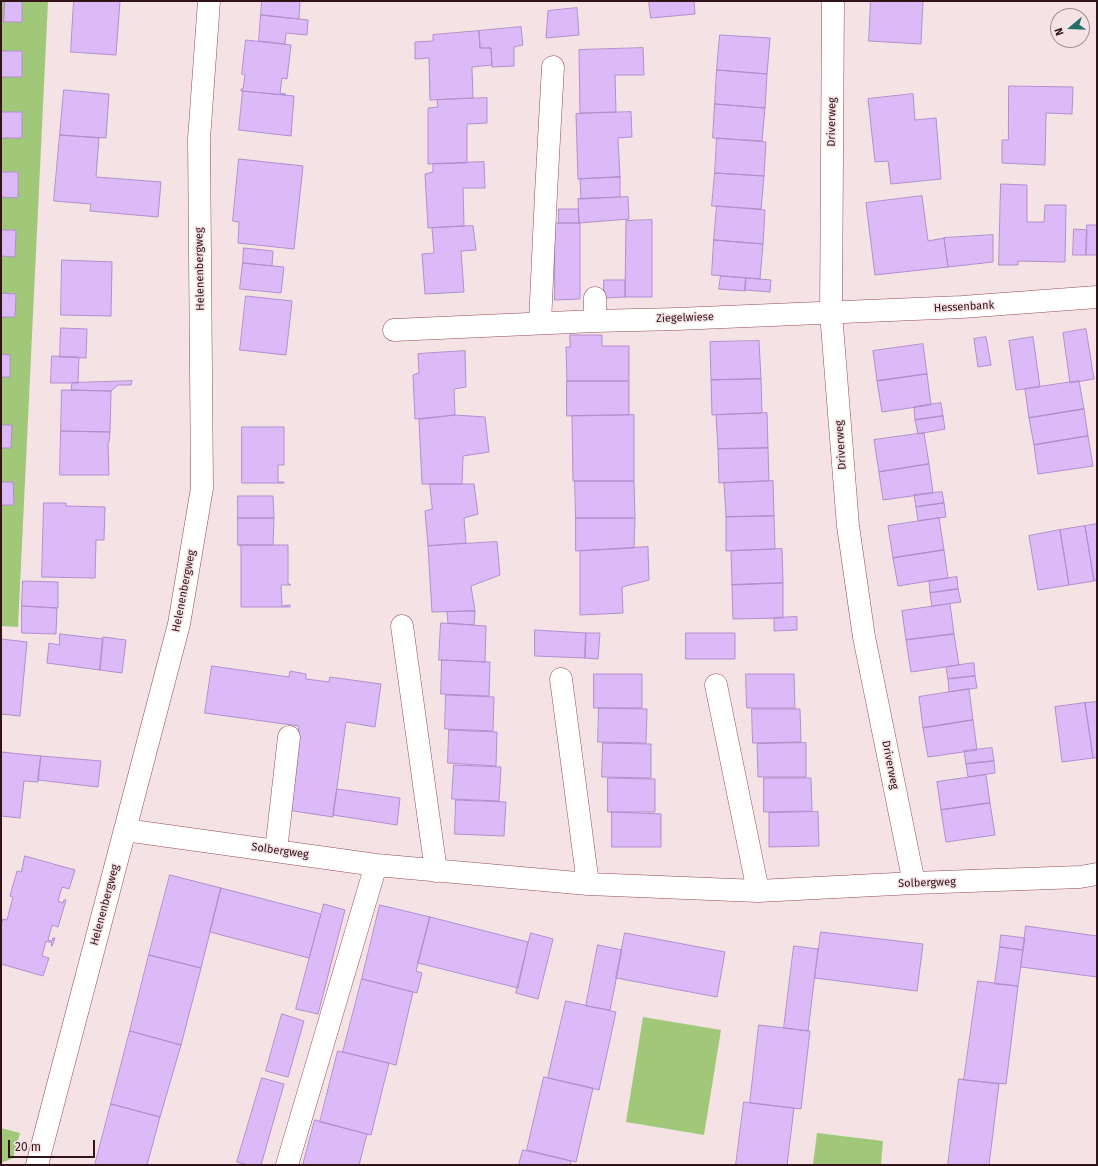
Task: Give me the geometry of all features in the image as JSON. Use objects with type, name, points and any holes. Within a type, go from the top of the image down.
[{"type":"street","name":"Helenenbergweg","points":[[37,1165],[179,624],[202,488],[199,139],[209,1]]},
{"type":"street","name":"Driverweg","points":[[834,1],[831,313],[848,526],[864,637],[914,883]]},
{"type":"street","points":[[540,323],[545,200],[553,67]]},
{"type":"street","name":"Hessenbank","points":[[831,313],[962,307],[1097,297]]},
{"type":"street","points":[[595,298],[595,321]]},
{"type":"street","name":"Ziegelwiese","points":[[394,330],[540,323],[831,313]]},
{"type":"street","points":[[402,626],[436,871]]},
{"type":"street","points":[[561,679],[588,884]]},
{"type":"street","points":[[716,685],[758,891]]},
{"type":"street","points":[[276,851],[281,777],[289,736]]},
{"type":"street","name":"Solbergweg","points":[[124,830],[376,865],[588,884],[758,891],[914,883],[1080,877],[1097,874]]},
{"type":"street","points":[[287,1165],[376,865]]},
{"type":"green space","points":[[1,1],[48,1],[18,627],[1,626]]},
{"type":"green space","points":[[643,1017],[721,1030],[704,1135],[626,1122]]},
{"type":"green space","points":[[1,1128],[20,1133],[13,1158],[1,1163]]},
{"type":"green space","points":[[817,1133],[883,1141],[881,1165],[813,1165]]},
{"type":"building","points":[[5,1],[22,1],[22,22],[4,22]]},
{"type":"building","points":[[74,1],[120,1],[116,55],[71,52]]},
{"type":"building","points":[[262,1],[300,1],[299,19],[261,15]]},
{"type":"building","points":[[649,1],[694,1],[695,14],[651,18]]},
{"type":"building","points":[[871,1],[923,1],[921,44],[869,41]]},
{"type":"building","points":[[577,8],[579,35],[546,38],[548,11]]},
{"type":"building","points":[[261,15],[308,20],[307,35],[286,33],[285,44],[259,41]]},
{"type":"building","points":[[521,27],[523,45],[514,47],[514,66],[492,67],[491,48],[480,48],[479,31]]},
{"type":"building","points":[[479,31],[480,48],[491,48],[492,65],[472,67],[473,98],[430,100],[429,58],[415,59],[415,42],[433,41],[433,35]]},
{"type":"building","points":[[720,35],[770,38],[767,74],[717,70]]},
{"type":"building","points":[[246,40],[291,45],[287,79],[282,78],[280,93],[286,94],[285,95],[241,91],[241,89],[243,89],[245,75],[242,74]]},
{"type":"building","points":[[643,48],[644,75],[615,75],[616,112],[580,113],[579,50]]},
{"type":"building","points":[[2,51],[22,51],[22,77],[2,77]]},
{"type":"building","points":[[717,70],[767,74],[765,108],[715,104]]},
{"type":"building","points":[[1009,86],[1073,87],[1072,114],[1046,113],[1045,165],[1002,163],[1002,140],[1008,140]]},
{"type":"building","points":[[64,90],[109,94],[106,138],[60,135]]},
{"type":"building","points":[[243,91],[294,96],[291,136],[239,130]]},
{"type":"building","points":[[913,94],[915,120],[936,118],[941,179],[891,184],[888,161],[875,162],[868,99]]},
{"type":"building","points":[[487,98],[487,123],[467,124],[467,163],[428,164],[428,108],[438,107],[437,100]]},
{"type":"building","points":[[715,104],[765,108],[762,141],[713,138]]},
{"type":"building","points":[[1,112],[22,112],[22,138],[1,138]]},
{"type":"building","points":[[631,112],[632,137],[618,138],[620,177],[578,179],[576,114]]},
{"type":"building","points":[[60,135],[99,138],[96,177],[161,182],[158,217],[90,211],[91,204],[54,201]]},
{"type":"building","points":[[717,138],[766,142],[764,176],[715,173]]},
{"type":"building","points":[[239,159],[303,166],[294,249],[238,243],[239,222],[233,221]]},
{"type":"building","points":[[484,162],[485,188],[463,188],[464,226],[428,228],[425,174],[433,172],[433,164]]},
{"type":"building","points":[[1,172],[18,172],[18,198],[1,197]]},
{"type":"building","points":[[715,173],[764,176],[761,209],[712,206]]},
{"type":"building","points":[[620,177],[620,197],[581,199],[580,179]]},
{"type":"building","points":[[1001,184],[1027,185],[1027,222],[1044,222],[1045,205],[1066,205],[1065,262],[1018,261],[1018,265],[999,265]]},
{"type":"building","points":[[922,196],[928,241],[944,238],[948,267],[875,275],[866,203]]},
{"type":"building","points":[[628,197],[629,219],[579,223],[578,199]]},
{"type":"building","points":[[717,206],[765,210],[763,244],[714,240]]},
{"type":"building","points":[[559,209],[578,209],[579,223],[559,223]]},
{"type":"building","points":[[652,220],[652,297],[625,297],[626,221]]},
{"type":"building","points":[[555,223],[580,223],[580,299],[555,300]]},
{"type":"building","points":[[1087,225],[1097,225],[1097,255],[1086,255]]},
{"type":"building","points":[[473,226],[476,250],[461,251],[464,292],[425,294],[422,254],[434,253],[432,228]]},
{"type":"building","points":[[1074,229],[1087,230],[1086,255],[1073,255]]},
{"type":"building","points":[[1,230],[16,230],[15,257],[1,256]]},
{"type":"building","points":[[993,235],[993,262],[948,267],[944,238]]},
{"type":"building","points":[[714,240],[763,244],[760,279],[712,275]]},
{"type":"building","points":[[244,248],[273,251],[272,266],[243,263]]},
{"type":"building","points":[[62,260],[112,262],[111,316],[61,315]]},
{"type":"building","points":[[243,263],[284,267],[281,293],[240,289]]},
{"type":"building","points":[[721,276],[746,278],[745,291],[719,289]]},
{"type":"building","points":[[746,278],[771,280],[770,292],[745,290]]},
{"type":"building","points":[[604,280],[625,280],[625,297],[604,298]]},
{"type":"building","points":[[1,293],[16,294],[15,317],[1,317]]},
{"type":"building","points":[[246,296],[292,301],[286,355],[240,350]]},
{"type":"building","points":[[61,328],[87,329],[86,358],[60,357]]},
{"type":"building","points":[[1086,329],[1094,379],[1070,383],[1063,333]]},
{"type":"building","points":[[570,335],[602,335],[602,346],[629,346],[629,381],[567,381],[566,347],[570,347]]},
{"type":"building","points":[[986,337],[991,365],[978,367],[974,339]]},
{"type":"building","points":[[1033,337],[1040,387],[1016,390],[1009,341]]},
{"type":"building","points":[[759,341],[761,379],[711,380],[710,342]]},
{"type":"building","points":[[923,344],[927,374],[877,381],[873,351]]},
{"type":"building","points":[[465,351],[466,387],[454,389],[455,415],[415,419],[413,375],[419,373],[418,354]]},
{"type":"building","points":[[1,354],[10,355],[10,377],[1,377]]},
{"type":"building","points":[[52,356],[79,357],[78,383],[51,383]]},
{"type":"building","points":[[927,374],[931,405],[882,412],[877,381]]},
{"type":"building","points":[[761,379],[762,413],[712,415],[711,380]]},
{"type":"building","points":[[132,381],[131,385],[118,385],[111,391],[71,390],[72,383]]},
{"type":"building","points":[[567,381],[629,381],[629,415],[567,416]]},
{"type":"building","points":[[1079,381],[1084,409],[1029,418],[1025,389]]},
{"type":"building","points":[[62,390],[111,391],[110,432],[61,431]]},
{"type":"building","points":[[941,403],[943,416],[915,420],[914,407]]},
{"type":"building","points":[[1084,409],[1088,436],[1034,445],[1029,418]]},
{"type":"building","points":[[767,413],[768,448],[718,449],[716,415]]},
{"type":"building","points":[[455,415],[485,417],[489,452],[463,456],[462,484],[422,484],[419,420]]},
{"type":"building","points":[[634,415],[634,481],[573,481],[572,416]]},
{"type":"building","points":[[943,416],[945,429],[918,434],[915,420]]},
{"type":"building","points":[[1,425],[12,425],[11,448],[1,448]]},
{"type":"building","points":[[242,427],[284,427],[284,465],[278,465],[278,482],[284,483],[242,483]]},
{"type":"building","points":[[61,431],[110,432],[108,442],[109,475],[60,475]]},
{"type":"building","points":[[924,433],[929,464],[879,472],[874,440]]},
{"type":"building","points":[[1088,436],[1093,466],[1038,474],[1034,445]]},
{"type":"building","points":[[768,448],[769,481],[719,483],[718,449]]},
{"type":"building","points":[[929,464],[933,493],[883,500],[879,472]]},
{"type":"building","points":[[575,481],[634,481],[635,518],[576,518]]},
{"type":"building","points":[[773,481],[774,516],[726,517],[724,483]]},
{"type":"building","points":[[1,482],[13,482],[14,505],[1,505]]},
{"type":"building","points":[[430,484],[474,484],[478,514],[464,518],[466,543],[428,546],[425,511],[432,509]]},
{"type":"building","points":[[942,492],[944,503],[916,507],[914,495]]},
{"type":"building","points":[[238,496],[273,496],[274,518],[238,518]]},
{"type":"building","points":[[44,503],[66,503],[66,506],[105,507],[104,540],[96,540],[95,578],[42,577]]},
{"type":"building","points":[[944,503],[946,517],[918,521],[916,507]]},
{"type":"building","points":[[774,516],[775,549],[726,551],[726,517]]},
{"type":"building","points":[[238,518],[274,518],[273,545],[238,545]]},
{"type":"building","points":[[576,518],[635,518],[634,548],[576,551]]},
{"type":"building","points":[[939,518],[944,550],[893,558],[888,526]]},
{"type":"building","points":[[1097,524],[1097,580],[1094,581],[1085,526]]},
{"type":"building","points":[[1085,526],[1094,581],[1069,585],[1060,530]]},
{"type":"building","points":[[1060,530],[1069,585],[1038,590],[1029,536]]},
{"type":"building","points":[[497,542],[500,575],[471,586],[475,611],[432,612],[428,546]]},
{"type":"building","points":[[240,545],[288,545],[288,584],[291,585],[281,585],[282,606],[290,605],[290,607],[241,607]]},
{"type":"building","points":[[648,547],[649,580],[622,587],[623,613],[580,615],[580,551]]},
{"type":"building","points":[[782,549],[783,583],[732,585],[731,551]]},
{"type":"building","points":[[944,550],[948,578],[898,586],[893,558]]},
{"type":"building","points":[[957,577],[958,589],[930,593],[929,581]]},
{"type":"building","points":[[23,581],[58,582],[58,608],[22,606]]},
{"type":"building","points":[[783,583],[783,618],[733,619],[732,585]]},
{"type":"building","points":[[958,589],[961,602],[932,606],[930,593]]},
{"type":"building","points":[[950,604],[954,634],[906,640],[902,611]]},
{"type":"building","points":[[22,606],[57,608],[56,634],[22,633]]},
{"type":"building","points":[[475,611],[474,625],[448,623],[447,612]]},
{"type":"building","points":[[797,617],[797,630],[774,631],[774,618]]},
{"type":"building","points":[[441,623],[486,626],[485,662],[439,660]]},
{"type":"building","points":[[535,630],[586,633],[585,658],[535,656]]},
{"type":"building","points":[[586,633],[600,633],[598,659],[585,658]]},
{"type":"building","points":[[686,633],[735,633],[735,659],[686,659]]},
{"type":"building","points":[[60,634],[103,639],[100,670],[47,663],[49,643],[59,645]]},
{"type":"building","points":[[954,634],[959,665],[911,672],[906,640]]},
{"type":"building","points":[[103,637],[126,640],[122,673],[100,670]]},
{"type":"building","points":[[1,639],[27,642],[20,716],[1,714]]},
{"type":"building","points":[[442,660],[490,662],[489,696],[441,694]]},
{"type":"building","points":[[974,663],[975,676],[948,679],[946,667]]},
{"type":"building","points":[[212,666],[289,677],[290,671],[306,674],[306,679],[329,682],[330,677],[381,684],[375,727],[346,722],[333,817],[287,810],[299,726],[205,713]]},
{"type":"building","points":[[594,674],[642,674],[642,708],[594,708]]},
{"type":"building","points":[[746,674],[794,674],[795,708],[747,708]]},
{"type":"building","points":[[975,676],[977,688],[949,692],[948,679]]},
{"type":"building","points":[[969,689],[973,720],[923,728],[919,697]]},
{"type":"building","points":[[446,695],[494,697],[493,731],[445,729]]},
{"type":"building","points":[[1097,702],[1097,758],[1093,758],[1085,703]]},
{"type":"building","points":[[1085,703],[1093,758],[1062,762],[1055,707]]},
{"type":"building","points":[[599,708],[647,709],[646,743],[598,742]]},
{"type":"building","points":[[752,709],[800,709],[801,742],[753,743]]},
{"type":"building","points":[[973,720],[977,750],[928,757],[923,728]]},
{"type":"building","points":[[449,730],[497,732],[496,766],[448,763]]},
{"type":"building","points":[[603,743],[651,744],[651,778],[602,777]]},
{"type":"building","points":[[806,743],[806,777],[758,777],[757,744]]},
{"type":"building","points":[[992,748],[994,761],[966,764],[964,751]]},
{"type":"building","points":[[1,752],[41,756],[38,782],[24,781],[20,818],[1,816]]},
{"type":"building","points":[[41,756],[101,761],[98,787],[38,780]]},
{"type":"building","points":[[994,761],[995,773],[968,777],[966,764]]},
{"type":"building","points":[[454,765],[501,767],[499,801],[452,799]]},
{"type":"building","points":[[986,775],[990,803],[941,810],[937,782]]},
{"type":"building","points":[[608,778],[655,779],[655,812],[608,812]]},
{"type":"building","points":[[764,778],[811,778],[812,811],[764,812]]},
{"type":"building","points":[[337,789],[400,798],[397,825],[333,815]]},
{"type":"building","points":[[456,800],[506,802],[504,836],[455,834]]},
{"type":"building","points":[[990,803],[995,835],[946,842],[941,810]]},
{"type":"building","points":[[612,812],[661,814],[661,847],[612,847]]},
{"type":"building","points":[[818,812],[819,846],[769,847],[769,813]]},
{"type":"building","points":[[25,856],[75,870],[69,889],[62,887],[58,901],[63,903],[64,900],[66,900],[58,927],[52,925],[48,940],[52,941],[53,938],[55,938],[52,946],[52,943],[46,941],[42,956],[49,958],[43,976],[1,964],[1,925],[3,919],[7,920],[13,897],[10,896],[17,871],[21,872]]},
{"type":"building","points":[[170,875],[221,888],[201,968],[149,955]]},
{"type":"building","points":[[221,888],[321,914],[309,958],[210,932]]},
{"type":"building","points":[[324,904],[345,910],[318,1014],[296,1009]]},
{"type":"building","points":[[380,905],[430,917],[416,971],[422,973],[417,993],[362,979]]},
{"type":"building","points":[[430,917],[528,942],[518,988],[418,963]]},
{"type":"building","points":[[1026,926],[1097,936],[1097,977],[1021,967]]},
{"type":"building","points":[[821,932],[923,944],[917,991],[815,978]]},
{"type":"building","points":[[531,933],[553,939],[538,999],[516,993]]},
{"type":"building","points":[[625,933],[725,952],[717,997],[616,978]]},
{"type":"building","points":[[1001,935],[1025,938],[1023,950],[1000,947]]},
{"type":"building","points":[[598,945],[622,950],[610,1010],[586,1006]]},
{"type":"building","points":[[794,946],[818,949],[808,1031],[784,1028]]},
{"type":"building","points":[[1000,947],[1023,950],[1018,986],[995,984]]},
{"type":"building","points":[[149,955],[201,968],[181,1045],[130,1031]]},
{"type":"building","points":[[362,979],[413,992],[396,1065],[343,1052]]},
{"type":"building","points":[[978,981],[1018,986],[1006,1084],[964,1080]]},
{"type":"building","points":[[566,1001],[616,1012],[599,1090],[548,1078]]},
{"type":"building","points":[[282,1014],[304,1021],[288,1077],[266,1071]]},
{"type":"building","points":[[759,1025],[810,1031],[801,1109],[750,1103]]},
{"type":"building","points":[[130,1031],[181,1045],[160,1117],[111,1104]]},
{"type":"building","points":[[338,1051],[389,1063],[371,1135],[320,1122]]},
{"type":"building","points":[[544,1077],[593,1088],[576,1162],[527,1150]]},
{"type":"building","points":[[262,1078],[284,1084],[261,1165],[248,1165],[237,1162]]},
{"type":"building","points":[[959,1079],[999,1084],[989,1165],[948,1165]]},
{"type":"building","points":[[744,1102],[794,1108],[787,1165],[736,1165]]},
{"type":"building","points":[[111,1104],[160,1117],[147,1165],[95,1165]]},
{"type":"building","points":[[315,1120],[367,1134],[359,1165],[303,1165]]},
{"type":"building","points":[[523,1150],[571,1161],[570,1165],[519,1165]]}]
